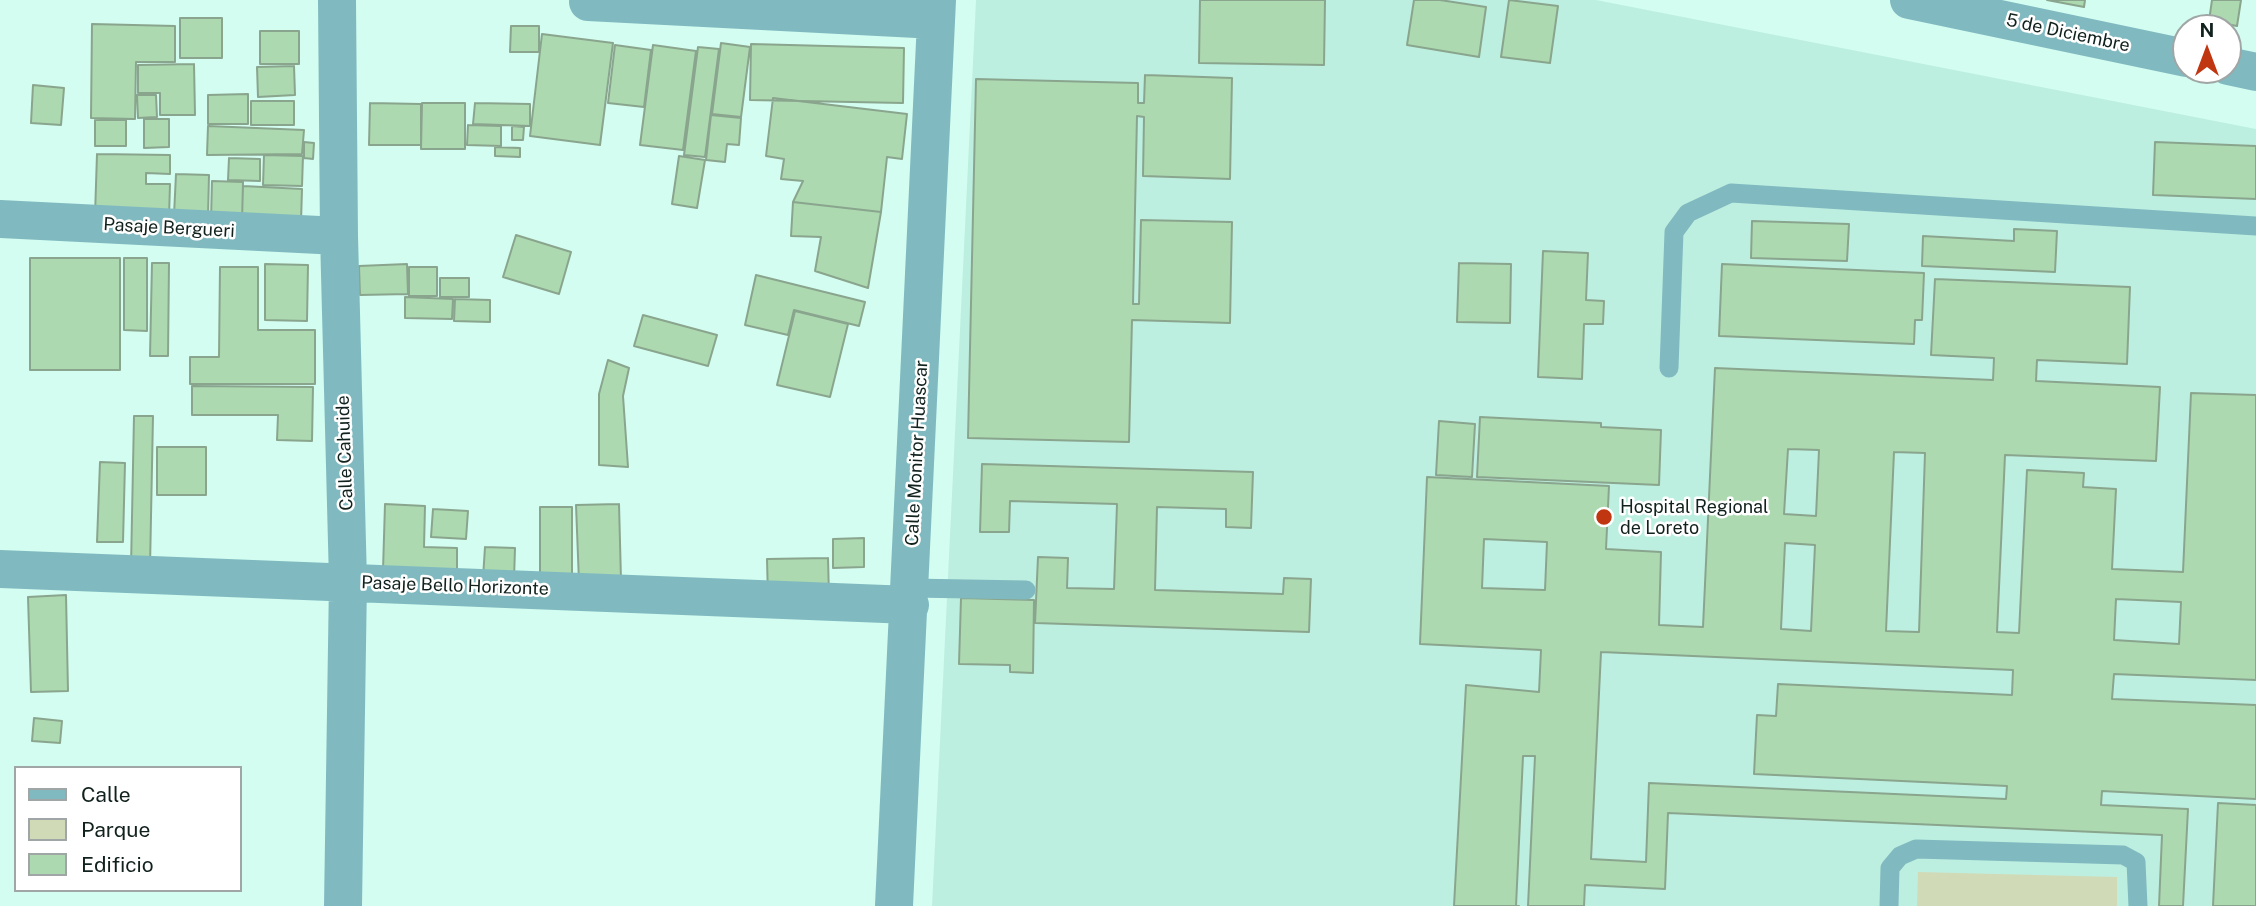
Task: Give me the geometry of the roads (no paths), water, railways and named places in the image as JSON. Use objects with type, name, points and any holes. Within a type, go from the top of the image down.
[{"type":"street","name":"Calle Cahuide","points":[[337,0],[339,236],[348,581],[343,906]]},
{"type":"street","name":"5 de Diciembre","points":[[1909,0],[2172,55]]},
{"type":"street","points":[[588,2],[936,10]]},
{"type":"street","name":"Calle Monitor Huascar","points":[[894,906],[936,10]]},
{"type":"street","name":"Pasaje Bergueri","points":[[0,219],[339,236]]},
{"type":"street","name":"Pasaje Bello Horizonte","points":[[0,569],[910,596]]},
{"type":"lane","points":[[1669,368],[1674,232],[1688,213],[1731,194],[2256,226]]},
{"type":"lane","points":[[910,596],[1026,590]]},
{"type":"lane","points":[[1889,906],[1890,868],[1900,856],[1916,849],[2123,855],[2136,862],[2138,906]]},
{"type":"place","name":"Hospital Regional de Loreto","points":[[1604,517]]}]
